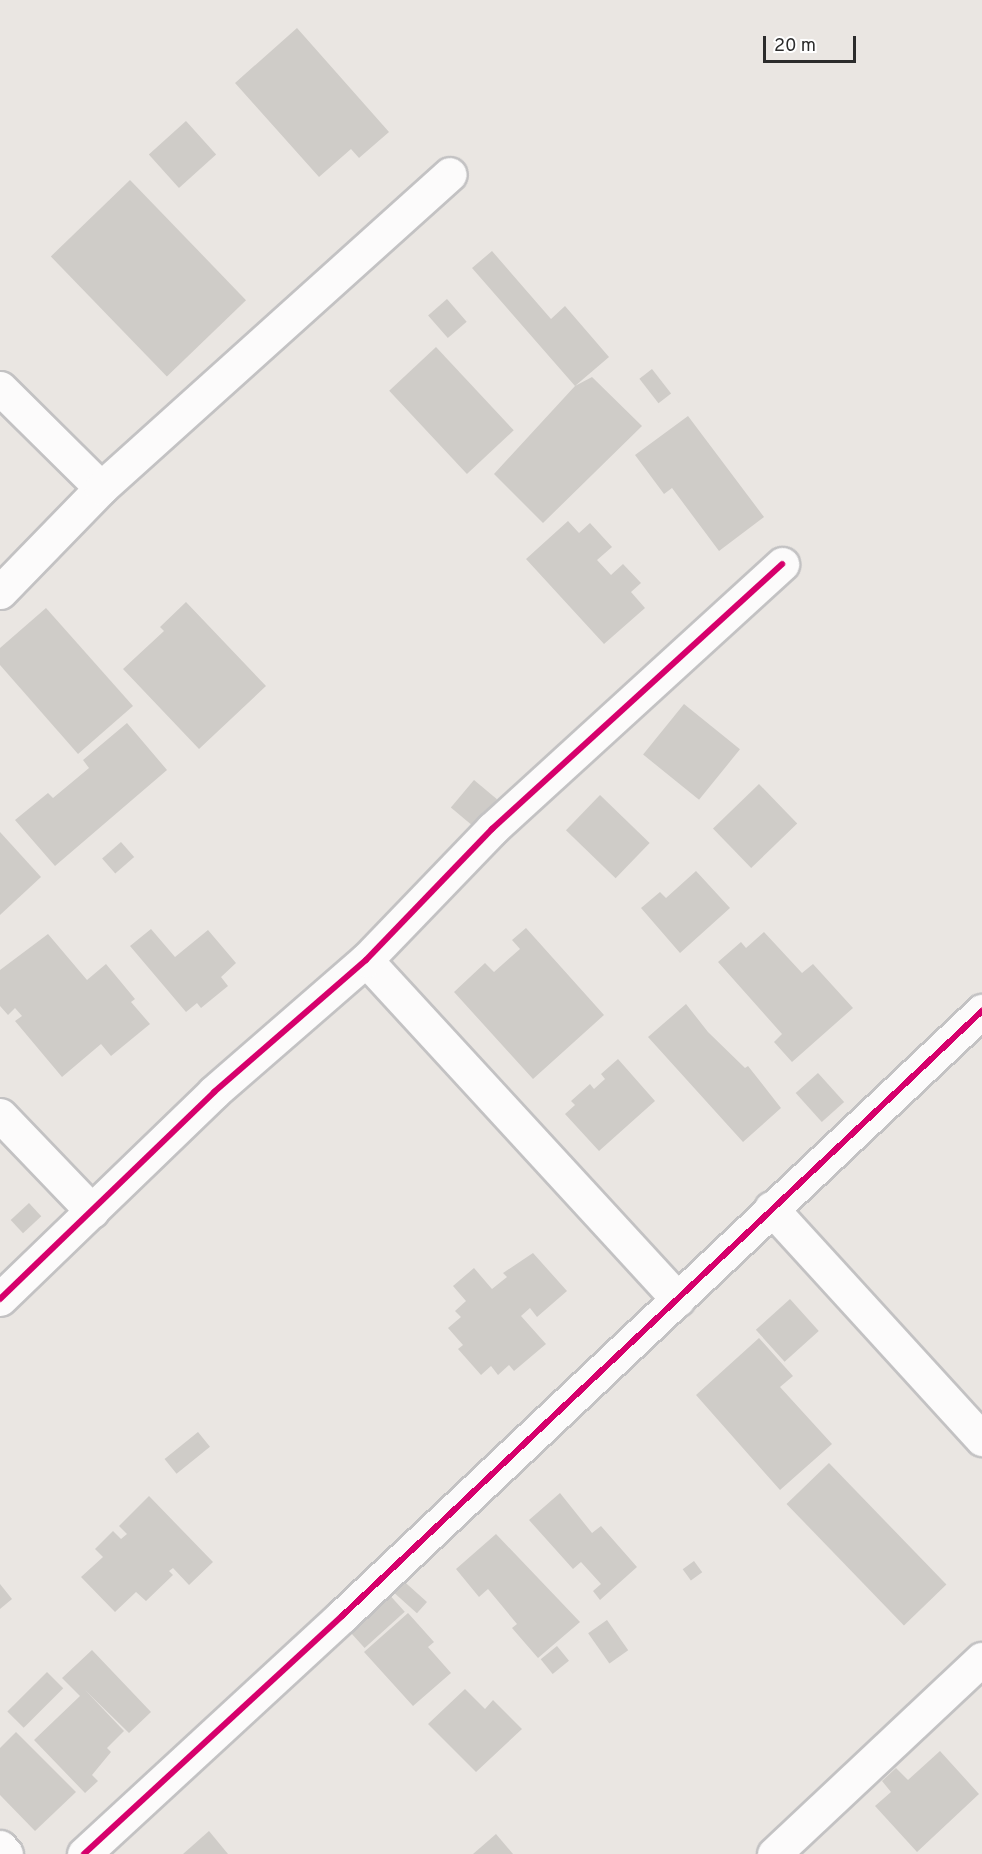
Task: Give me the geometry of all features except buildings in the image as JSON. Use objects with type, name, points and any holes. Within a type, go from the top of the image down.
[{"type":"street","points":[[0,592],[101,488],[450,174]]},
{"type":"street","points":[[0,388],[101,488]]},
{"type":"street","points":[[0,1299],[214,1092],[366,960],[492,829],[782,564]]},
{"type":"street","points":[[366,960],[678,1299]]},
{"type":"street","points":[[84,1854],[678,1299],[771,1208],[982,1011]]},
{"type":"street","points":[[0,1116],[92,1211]]},
{"type":"street","points":[[771,1208],[982,1439]]},
{"type":"street","points":[[774,1854],[982,1659]]},
{"type":"street","points":[[0,1847],[6,1854]]},
{"type":"cycle path","points":[[0,1299],[214,1092],[366,960],[492,829],[782,564]]},
{"type":"cycle path","points":[[84,1854],[342,1616],[982,1011]]}]
